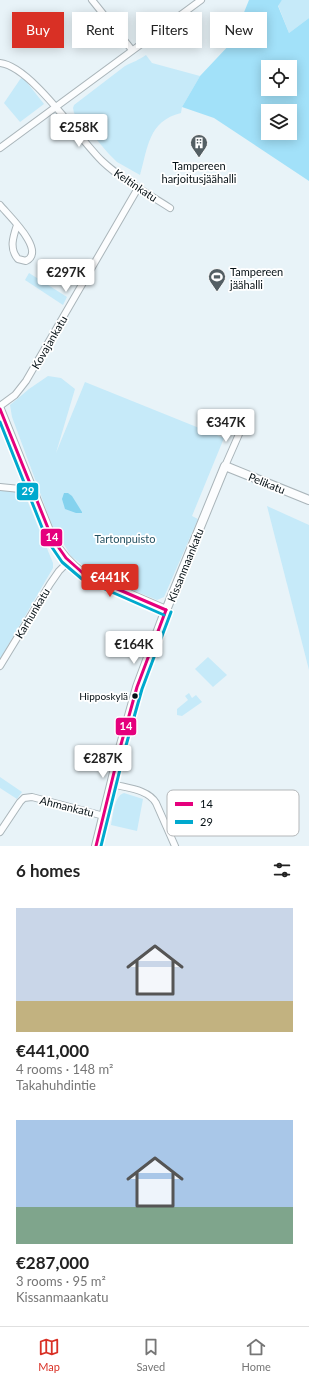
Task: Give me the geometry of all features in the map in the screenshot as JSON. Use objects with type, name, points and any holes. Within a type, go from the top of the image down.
[{"type":"street","points":[[92,0],[132,50]]},
{"type":"street","points":[[0,148],[201,0]]},
{"type":"street","name":"Keltinkatu","points":[[0,63],[22,72],[63,114],[102,161],[138,188],[170,208]]},
{"type":"street","name":"Kovajankatu","points":[[0,407],[15,394],[26,381],[138,188]]},
{"type":"street","points":[[0,205],[17,225],[29,240],[33,249],[32,256],[26,261],[18,259],[13,251],[12,242],[17,225]]},
{"type":"street","points":[[0,407],[52,538],[68,562],[85,575],[166,610]]},
{"type":"street","name":"Kissanmaankatu","points":[[96,846],[137,687],[166,610],[242,425]]},
{"type":"street","name":"Pelikatu","points":[[226,466],[309,500]]},
{"type":"street","points":[[0,487],[20,489],[30,485]]},
{"type":"street","name":"Karhunkatu","points":[[0,666],[50,584],[59,571],[68,562]]},
{"type":"street","points":[[112,784],[142,792],[153,798],[167,829]]},
{"type":"street","name":"Ahmankatu","points":[[0,832],[24,798],[32,797],[104,816]]},
{"type":"street","points":[[170,836],[175,846]]},
{"type":"green space","points":[[282,0],[309,0],[309,18],[289,33],[278,5]]},
{"type":"green space","points":[[146,55],[152,63],[200,76],[182,107],[181,113],[162,122],[151,137],[140,175],[117,162],[108,153],[74,113],[73,108],[74,105],[125,66]]},
{"type":"green space","points":[[21,78],[25,80],[44,104],[20,122],[4,103]]},
{"type":"green space","points":[[29,273],[67,297],[63,305],[25,280]]},
{"type":"green space","name":"Tartonpuisto","points":[[48,376],[61,378],[75,389],[56,453],[85,382],[224,438],[192,516],[198,519],[164,597],[157,600],[94,574],[71,556],[52,525],[12,417],[10,405]]},
{"type":"green space","points":[[0,490],[20,492],[25,495],[53,563],[53,568],[0,659]]},
{"type":"green space","points":[[267,506],[309,525],[309,670]]},
{"type":"green space","points":[[208,657],[227,675],[213,687],[195,669]]},
{"type":"green space","points":[[189,693],[192,698],[196,695],[202,702],[182,716],[177,715],[177,709],[188,700],[185,696]]},
{"type":"green space","points":[[0,777],[22,792],[17,799],[0,788]]},
{"type":"green space","points":[[124,793],[143,799],[137,831],[111,825],[116,802]]},
{"type":"shaded area","points":[[249,0],[282,0],[278,6],[289,33],[309,18],[309,181],[214,118],[182,107],[200,76],[226,48],[267,48],[267,12],[244,12]]},
{"type":"shaded area","points":[[64,493],[68,493],[72,496],[82,513],[76,513],[65,509],[62,499]]},
{"type":"transit line","name":"14","points":[[0,409],[52,538],[66,558],[85,575],[166,610]]},
{"type":"transit line","name":"29","points":[[0,422],[47,540],[62,562],[82,579],[164,615]]},
{"type":"transit line","name":"14","points":[[96,846],[120,748],[137,687],[166,610]]},
{"type":"transit line","name":"29","points":[[101,846],[125,749],[142,689],[171,612]]},
{"type":"place","name":"Tampereen harjoitusjäähalli","points":[[199,158]]},
{"type":"place","name":"Tampereen jäähalli","points":[[217,292]]},
{"type":"place","name":"Hipposkylä","points":[[135,696]]}]
